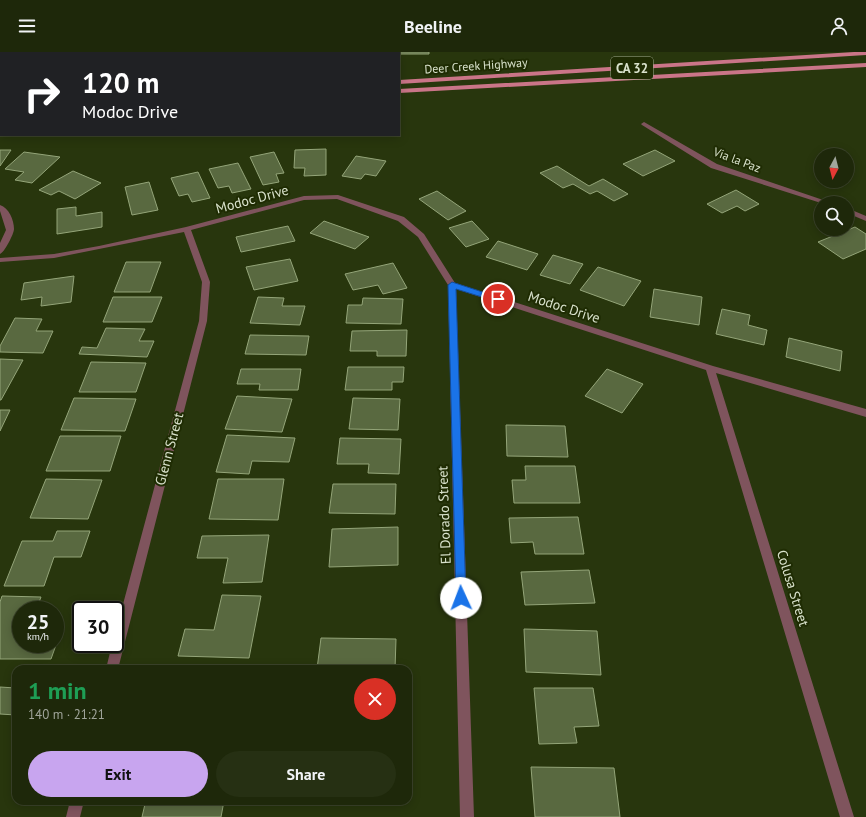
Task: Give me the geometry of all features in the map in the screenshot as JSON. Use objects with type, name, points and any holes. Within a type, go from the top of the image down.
[{"type":"main road","name":"Deer Creek Highway","points":[[400,82],[866,53]]},
{"type":"main road","name":"Deer Creek Highway","points":[[400,91],[866,65]]},
{"type":"street","points":[[89,52],[104,52]]},
{"type":"street","name":"Via la Paz","points":[[644,124],[714,166],[814,198]]},
{"type":"street","name":"Modoc Drive","points":[[0,260],[54,256],[187,230],[304,198],[338,197],[401,220],[421,236],[452,285],[710,368],[866,413]]},
{"type":"street","points":[[0,207],[5,211],[10,230],[0,252]]},
{"type":"street","points":[[854,213],[866,219]]},
{"type":"street","name":"Glenn Street","points":[[113,665],[203,321],[206,282],[187,230]]},
{"type":"street","name":"El Dorado Street","points":[[452,285],[467,817]]},
{"type":"street","name":"Colusa Street","points":[[710,368],[847,817]]},
{"type":"street","points":[[73,817],[76,805]]},
{"type":"building","points":[[400,52],[429,52],[429,54],[400,54]]},
{"type":"building","points":[[326,149],[326,175],[304,176],[305,168],[294,168],[295,150]]},
{"type":"building","points":[[0,150],[11,150],[0,166]]},
{"type":"building","points":[[655,150],[675,161],[643,176],[623,164]]},
{"type":"building","points":[[24,152],[60,157],[32,183],[15,180],[24,172],[5,169]]},
{"type":"building","points":[[274,152],[284,173],[276,174],[279,182],[263,185],[250,157]]},
{"type":"building","points":[[356,156],[386,161],[376,176],[365,174],[361,179],[342,176]]},
{"type":"building","points":[[238,163],[251,189],[232,193],[229,186],[218,188],[209,169]]},
{"type":"building","points":[[557,166],[589,186],[603,179],[628,194],[614,201],[597,191],[590,194],[573,184],[563,188],[540,173]]},
{"type":"building","points":[[73,171],[101,183],[75,199],[59,191],[51,195],[39,190]]},
{"type":"building","points":[[198,172],[210,198],[192,202],[188,194],[179,196],[171,178]]},
{"type":"building","points":[[149,182],[158,210],[132,215],[125,187]]},
{"type":"building","points":[[736,190],[759,204],[745,211],[737,206],[722,213],[707,204]]},
{"type":"building","points":[[437,191],[466,211],[448,220],[419,199]]},
{"type":"building","points":[[76,207],[76,216],[102,212],[102,227],[57,234],[57,209]]},
{"type":"building","points":[[324,221],[369,237],[355,249],[310,233]]},
{"type":"building","points":[[472,221],[489,239],[466,247],[449,228]]},
{"type":"building","points":[[288,226],[295,241],[241,252],[236,237]]},
{"type":"building","points":[[854,227],[866,234],[866,249],[843,259],[818,242],[833,236],[854,236]]},
{"type":"building","points":[[498,241],[538,254],[527,270],[486,257]]},
{"type":"building","points":[[553,255],[583,264],[570,284],[540,275]]},
{"type":"building","points":[[290,259],[298,281],[254,290],[246,267]]},
{"type":"building","points":[[126,262],[161,262],[150,292],[114,292]]},
{"type":"building","points":[[393,263],[407,288],[383,294],[378,285],[353,290],[345,274]]},
{"type":"building","points":[[598,267],[641,281],[624,306],[580,290]]},
{"type":"building","points":[[74,276],[71,302],[41,306],[42,297],[21,300],[24,283]]},
{"type":"building","points":[[654,289],[702,297],[699,325],[650,317]]},
{"type":"building","points":[[113,297],[162,297],[152,322],[103,322]]},
{"type":"building","points":[[258,297],[284,298],[282,306],[305,306],[300,325],[250,323]]},
{"type":"building","points":[[363,298],[403,299],[401,324],[346,323],[348,305],[362,305]]},
{"type":"building","points":[[722,309],[750,315],[748,325],[767,330],[764,345],[716,334]]},
{"type":"building","points":[[15,318],[42,319],[36,331],[53,331],[43,353],[0,352],[0,346]]},
{"type":"building","points":[[106,328],[145,329],[139,341],[154,341],[147,357],[79,354],[82,347],[97,348]]},
{"type":"building","points":[[407,330],[406,356],[377,356],[377,351],[350,351],[352,331]]},
{"type":"building","points":[[250,335],[309,336],[306,355],[245,354]]},
{"type":"building","points":[[789,338],[842,351],[840,371],[786,357]]},
{"type":"building","points":[[0,359],[23,360],[1,400],[0,400]]},
{"type":"building","points":[[91,362],[146,363],[136,392],[79,392]]},
{"type":"building","points":[[348,367],[404,367],[403,382],[392,382],[392,390],[345,390]]},
{"type":"building","points":[[241,369],[301,369],[298,390],[259,390],[260,384],[237,384]]},
{"type":"building","points":[[607,369],[643,384],[622,413],[585,396]]},
{"type":"building","points":[[237,396],[292,399],[282,432],[225,429]]},
{"type":"building","points":[[74,398],[136,399],[125,431],[61,430]]},
{"type":"building","points":[[353,398],[400,399],[398,430],[349,429]]},
{"type":"building","points":[[0,410],[10,410],[0,431]]},
{"type":"building","points":[[506,425],[565,426],[568,457],[507,456]]},
{"type":"building","points":[[227,435],[295,438],[289,462],[252,461],[249,474],[216,472]]},
{"type":"building","points":[[60,436],[121,436],[110,471],[46,471]]},
{"type":"building","points":[[340,438],[401,439],[399,474],[368,473],[369,464],[337,464]]},
{"type":"building","points":[[525,466],[575,466],[580,503],[514,503],[512,480],[526,480]]},
{"type":"building","points":[[46,479],[102,480],[88,519],[30,518]]},
{"type":"building","points":[[218,479],[284,479],[278,520],[209,519]]},
{"type":"building","points":[[333,484],[396,484],[395,514],[329,513]]},
{"type":"building","points":[[578,517],[584,554],[535,554],[533,542],[511,543],[509,518]]},
{"type":"building","points":[[398,527],[398,565],[329,567],[332,529]]},
{"type":"building","points":[[57,531],[90,531],[81,557],[54,557],[44,586],[4,586],[22,541],[53,541]]},
{"type":"building","points":[[269,535],[262,582],[223,583],[228,558],[197,558],[202,536]]},
{"type":"building","points":[[589,570],[595,603],[525,605],[521,572]]},
{"type":"building","points":[[222,595],[261,596],[249,658],[178,656],[185,629],[214,630]]},
{"type":"building","points":[[2,596],[41,597],[39,601],[12,601],[12,653],[53,653],[51,659],[0,659],[0,602]]},
{"type":"building","points":[[524,629],[597,631],[601,675],[526,672]]},
{"type":"building","points":[[321,638],[396,639],[395,665],[318,665]]},
{"type":"building","points":[[0,687],[12,688],[12,715],[0,714]]},
{"type":"building","points":[[534,688],[593,688],[599,726],[574,727],[577,743],[539,744]]},
{"type":"building","points":[[531,767],[614,768],[620,817],[535,817]]},
{"type":"building","points":[[145,805],[223,805],[221,817],[142,817]]},
{"type":"route","points":[[461,598],[452,285],[498,299]]}]
